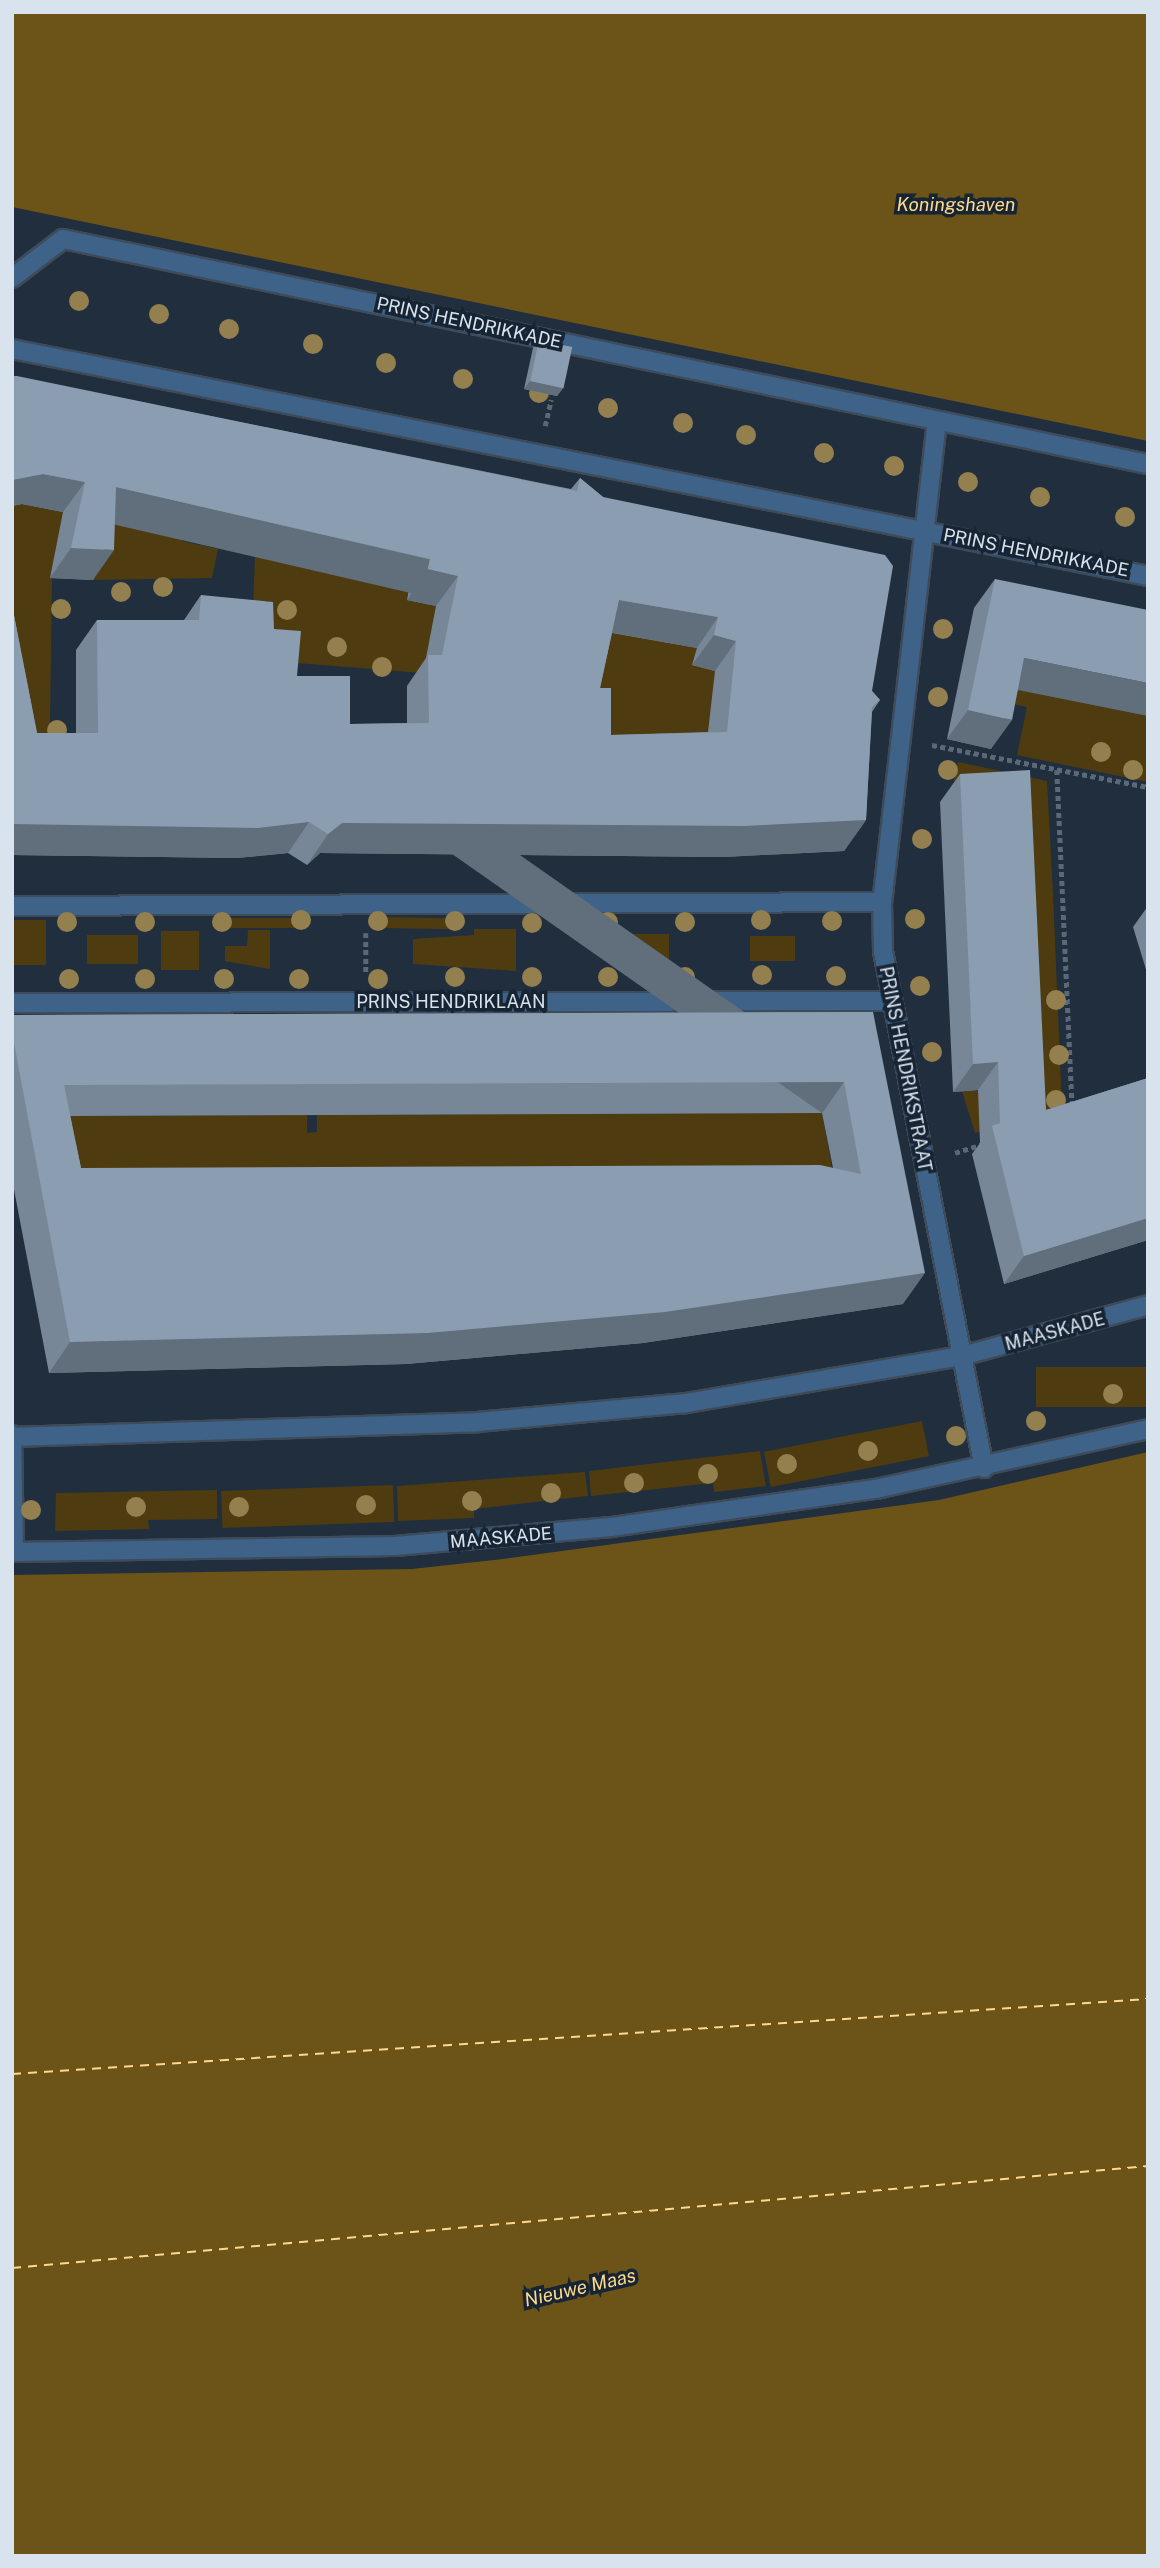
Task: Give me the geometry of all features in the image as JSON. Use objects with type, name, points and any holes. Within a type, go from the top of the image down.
[{"type":"street","name":"PRINS HENDRIKKADE","points":[[12,278],[62,239],[1148,464]]},
{"type":"street","name":"PRINS HENDRIKKADE","points":[[12,349],[1148,576]]},
{"type":"street","name":"PRINS HENDRIKKADE","points":[[924,530],[937,421]]},
{"type":"street","name":"PRINS HENDRIKSTRAAT","points":[[924,530],[882,902],[889,1001],[962,1356]]},
{"type":"street","points":[[12,906],[882,902]]},
{"type":"street","name":"PRINS HENDRIKLAAN","points":[[12,1003],[889,1001]]},
{"type":"street","name":"MAASKADE","points":[[1148,1305],[962,1356],[753,1393],[551,1418],[12,1437],[13,1552],[430,1544],[768,1506],[984,1468],[1148,1429]]},
{"type":"street","points":[[962,1356],[984,1468]]},
{"type":"path","points":[[900,739],[1148,787]]},
{"type":"path","points":[[1057,770],[1072,1116]]},
{"type":"path","points":[[366,904],[366,1002]]},
{"type":"path","points":[[923,1167],[998,1139]]},
{"type":"shaded area","points":[[12,502],[182,534],[182,541],[218,549],[212,578],[93,580],[93,567],[52,578],[50,723],[66,724],[66,764],[12,764]]},
{"type":"shaded area","points":[[255,556],[409,589],[407,599],[816,665],[697,766],[423,673],[271,661],[252,632]]},
{"type":"shaded area","points":[[1012,688],[1148,715],[1148,782],[1017,755],[1027,707],[1009,703]]},
{"type":"shaded area","points":[[958,762],[1047,781],[1053,895],[1062,1107],[975,1133],[962,1091],[1023,1089],[950,801]]},
{"type":"shaded area","points":[[384,917],[451,918],[451,929],[384,928]]},
{"type":"shaded area","points":[[227,918],[296,918],[296,928],[227,928]]},
{"type":"shaded area","points":[[12,920],[46,920],[46,965],[12,965]]},
{"type":"shaded area","points":[[474,929],[516,929],[516,971],[413,964],[413,939],[474,935]]},
{"type":"shaded area","points":[[248,930],[270,930],[270,969],[225,961],[225,946],[247,946]]},
{"type":"shaded area","points":[[161,931],[199,931],[199,970],[161,970]]},
{"type":"shaded area","points":[[632,934],[669,934],[669,967],[632,967]]},
{"type":"shaded area","points":[[87,935],[138,935],[138,964],[87,964]]},
{"type":"shaded area","points":[[750,936],[795,936],[795,961],[750,961]]},
{"type":"shaded area","points":[[822,1113],[835,1184],[55,1180],[43,1116],[307,1115],[307,1133],[317,1132],[317,1115]]},
{"type":"shaded area","points":[[1036,1367],[1148,1367],[1148,1407],[1036,1407]]},
{"type":"shaded area","points":[[922,1421],[929,1456],[771,1487],[764,1452]]},
{"type":"shaded area","points":[[760,1451],[766,1486],[714,1492],[713,1483],[591,1496],[589,1471]]},
{"type":"shaded area","points":[[585,1472],[588,1496],[474,1509],[474,1518],[398,1521],[397,1486]]},
{"type":"shaded area","points":[[393,1485],[394,1522],[222,1528],[221,1491]]},
{"type":"shaded area","points":[[217,1490],[217,1519],[148,1520],[149,1529],[55,1531],[56,1493]]},
{"type":"water","name":"Koningshaven","points":[[12,12],[1148,12],[1148,441],[12,207]]},
{"type":"water","name":"Nieuwe Maas","points":[[1148,1452],[1148,2556],[12,2556],[12,1575],[412,1569],[939,1500]]},
{"type":"building","points":[[539,340],[572,347],[564,388],[530,381]]},
{"type":"building","points":[[12,376],[17,376],[577,491],[580,478],[603,497],[885,555],[893,566],[872,691],[880,700],[872,707],[866,820],[744,826],[342,823],[328,834],[309,822],[258,828],[12,824],[12,605],[37,733],[98,733],[97,620],[199,620],[201,595],[273,602],[274,629],[301,631],[297,676],[350,676],[350,724],[429,723],[428,655],[442,655],[458,576],[428,569],[430,559],[116,487],[114,550],[71,548],[85,482],[43,474],[12,480]],"holes":[[[619,600],[718,617],[714,635],[736,641],[727,732],[611,735],[611,688],[600,688]]]},
{"type":"building","points":[[995,579],[1148,610],[1148,683],[1024,658],[1012,720],[968,710]]},
{"type":"building","points":[[1030,770],[1046,1110],[1148,1078],[1148,1218],[1024,1256],[992,1126],[1000,1123],[998,1062],[973,1064],[960,774]]},
{"type":"building","points":[[873,1012],[925,1273],[665,1312],[428,1333],[70,1342],[12,1032],[12,1015]],"holes":[[[844,1082],[861,1174],[820,1165],[81,1168],[64,1085]]]},
{"type":"ferry route","points":[[12,2074],[1148,1999]]},
{"type":"ferry route","points":[[12,2268],[1148,2166]]}]
